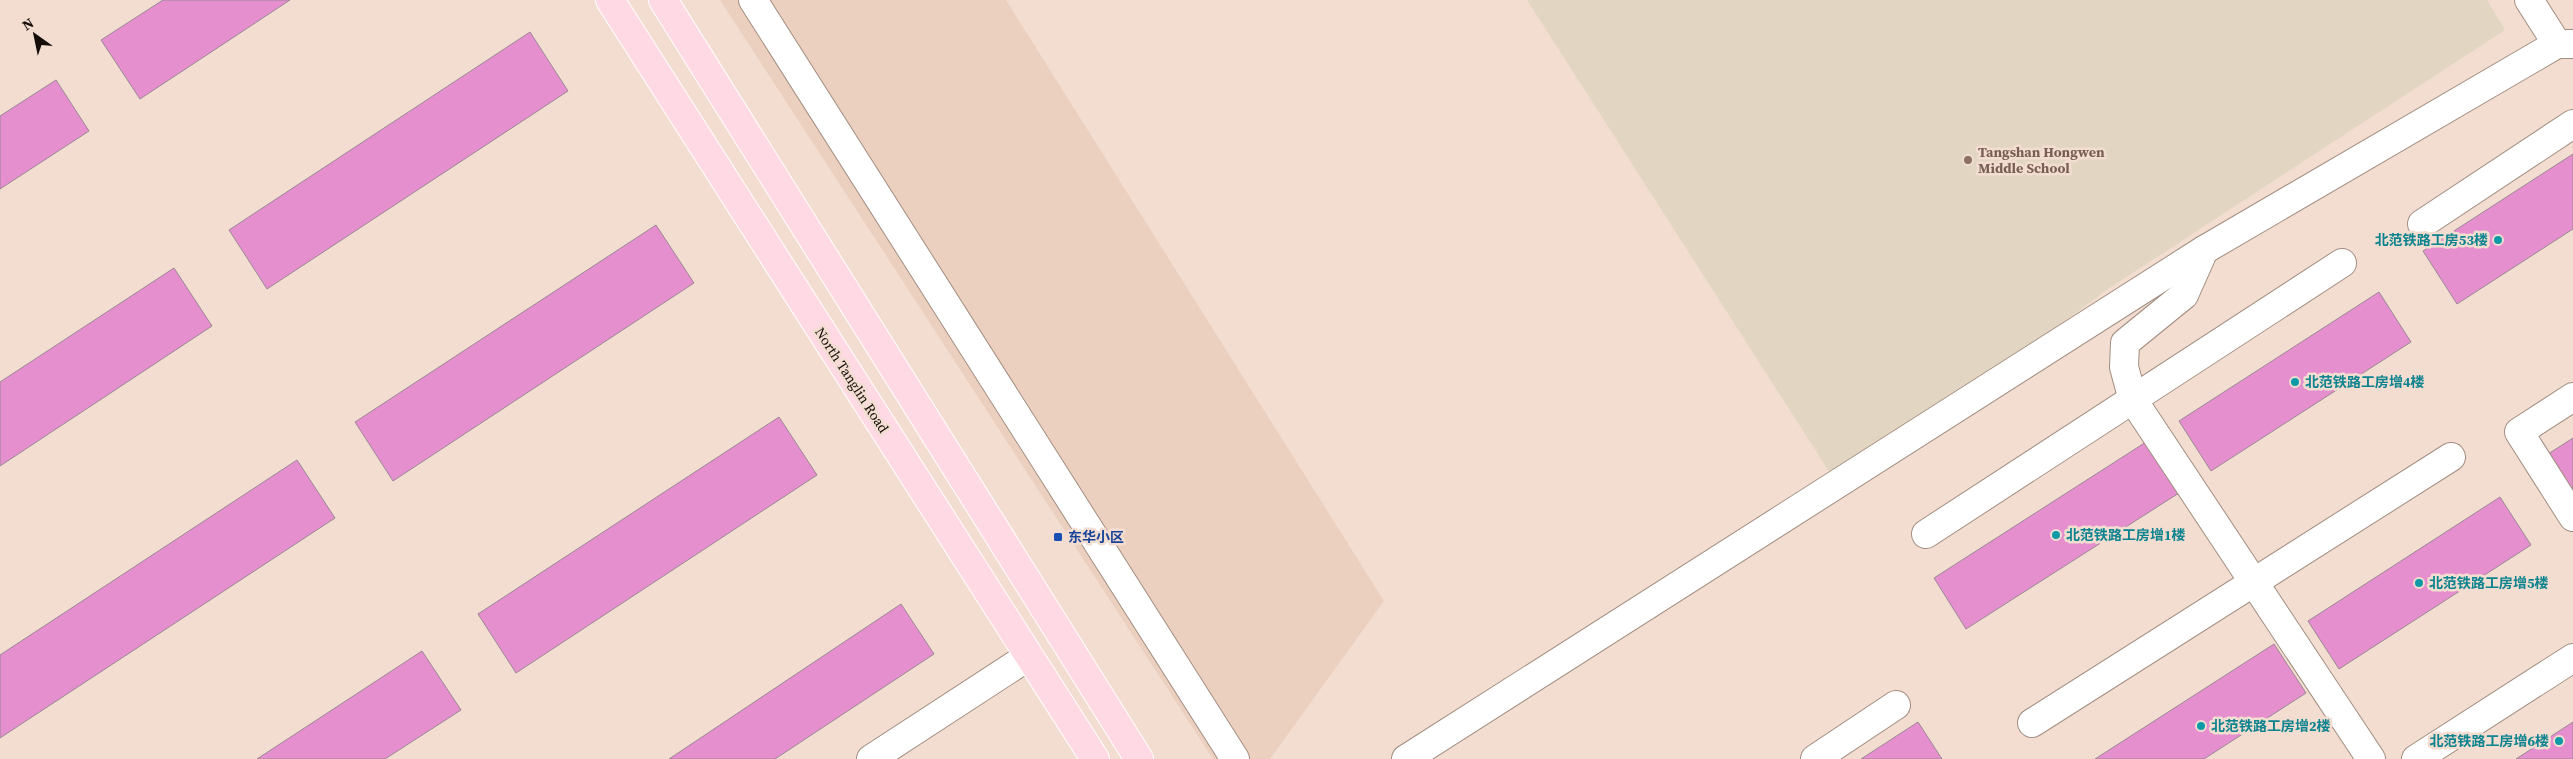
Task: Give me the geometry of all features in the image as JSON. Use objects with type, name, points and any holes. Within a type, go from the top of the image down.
[{"type":"main road","name":"North Tanglin Road","points":[[610,0],[1095,759]]},
{"type":"main road","points":[[663,0],[1139,759]]},
{"type":"street","points":[[753,0],[1235,759]]},
{"type":"street","points":[[1406,759],[2204,250],[2565,44],[2528,0]]},
{"type":"street","points":[[2422,224],[2573,124]]},
{"type":"street","points":[[2204,250],[2184,294],[2125,343],[2124,367],[2133,400],[2371,759]]},
{"type":"street","points":[[1926,534],[2342,263]]},
{"type":"street","points":[[2573,397],[2519,432],[2573,517]]},
{"type":"street","points":[[2032,723],[2451,457]]},
{"type":"street","points":[[871,759],[1030,656]]},
{"type":"street","points":[[2416,759],[2573,658]]},
{"type":"street","points":[[1815,759],[1896,705]]},
{"type":"shaded area","points":[[720,0],[1006,0],[1384,601],[1270,759],[1213,759]]},
{"type":"shaded area","name":"Tangshan Hongwen Middle School","points":[[1527,0],[2487,0],[2505,30],[2108,289],[1839,487]]},
{"type":"building","points":[[163,0],[290,0],[140,99],[101,40]]},
{"type":"building","points":[[530,32],[568,91],[267,289],[229,230]]},
{"type":"building","points":[[56,80],[89,131],[0,189],[0,116]]},
{"type":"building","name":"北范铁路工房53楼","points":[[2573,154],[2573,229],[2457,304],[2423,251]]},
{"type":"building","points":[[656,225],[694,283],[393,481],[355,422]]},
{"type":"building","points":[[174,268],[212,326],[0,466],[0,382]]},
{"type":"building","name":"北范铁路工房增4楼","points":[[2379,292],[2411,342],[2211,471],[2179,421]]},
{"type":"building","points":[[779,417],[817,475],[516,673],[478,614]]},
{"type":"building","points":[[2573,438],[2573,493],[2548,454]]},
{"type":"building","name":"北范铁路工房增1楼","points":[[2146,442],[2179,493],[1966,629],[1934,578]]},
{"type":"building","points":[[297,460],[335,518],[0,738],[0,655]]},
{"type":"building","name":"北范铁路工房增5楼","points":[[2500,497],[2531,545],[2339,669],[2308,621]]},
{"type":"building","points":[[901,604],[934,654],[775,759],[669,759]]},
{"type":"building","name":"北范铁路工房增2楼","points":[[2274,644],[2306,693],[2204,759],[2095,759]]},
{"type":"building","points":[[422,651],[461,710],[385,759],[257,759]]},
{"type":"building","points":[[1918,722],[1942,759],[1861,759]]},
{"type":"building","name":"北范铁路工房增6楼","points":[[2573,722],[2573,759],[2516,759]]},
{"type":"place","name":"Tangshan Hongwen Middle School","points":[[1968,160]]},
{"type":"place","name":"北范铁路工房53楼","points":[[2498,240]]},
{"type":"place","name":"北范铁路工房增4楼","points":[[2295,382]]},
{"type":"place","name":"北范铁路工房增1楼","points":[[2056,535]]},
{"type":"place","name":"东华小区","points":[[1058,537]]},
{"type":"place","name":"北范铁路工房增5楼","points":[[2419,583]]},
{"type":"place","name":"北范铁路工房增2楼","points":[[2201,726]]},
{"type":"place","name":"北范铁路工房增6楼","points":[[2559,741]]}]
